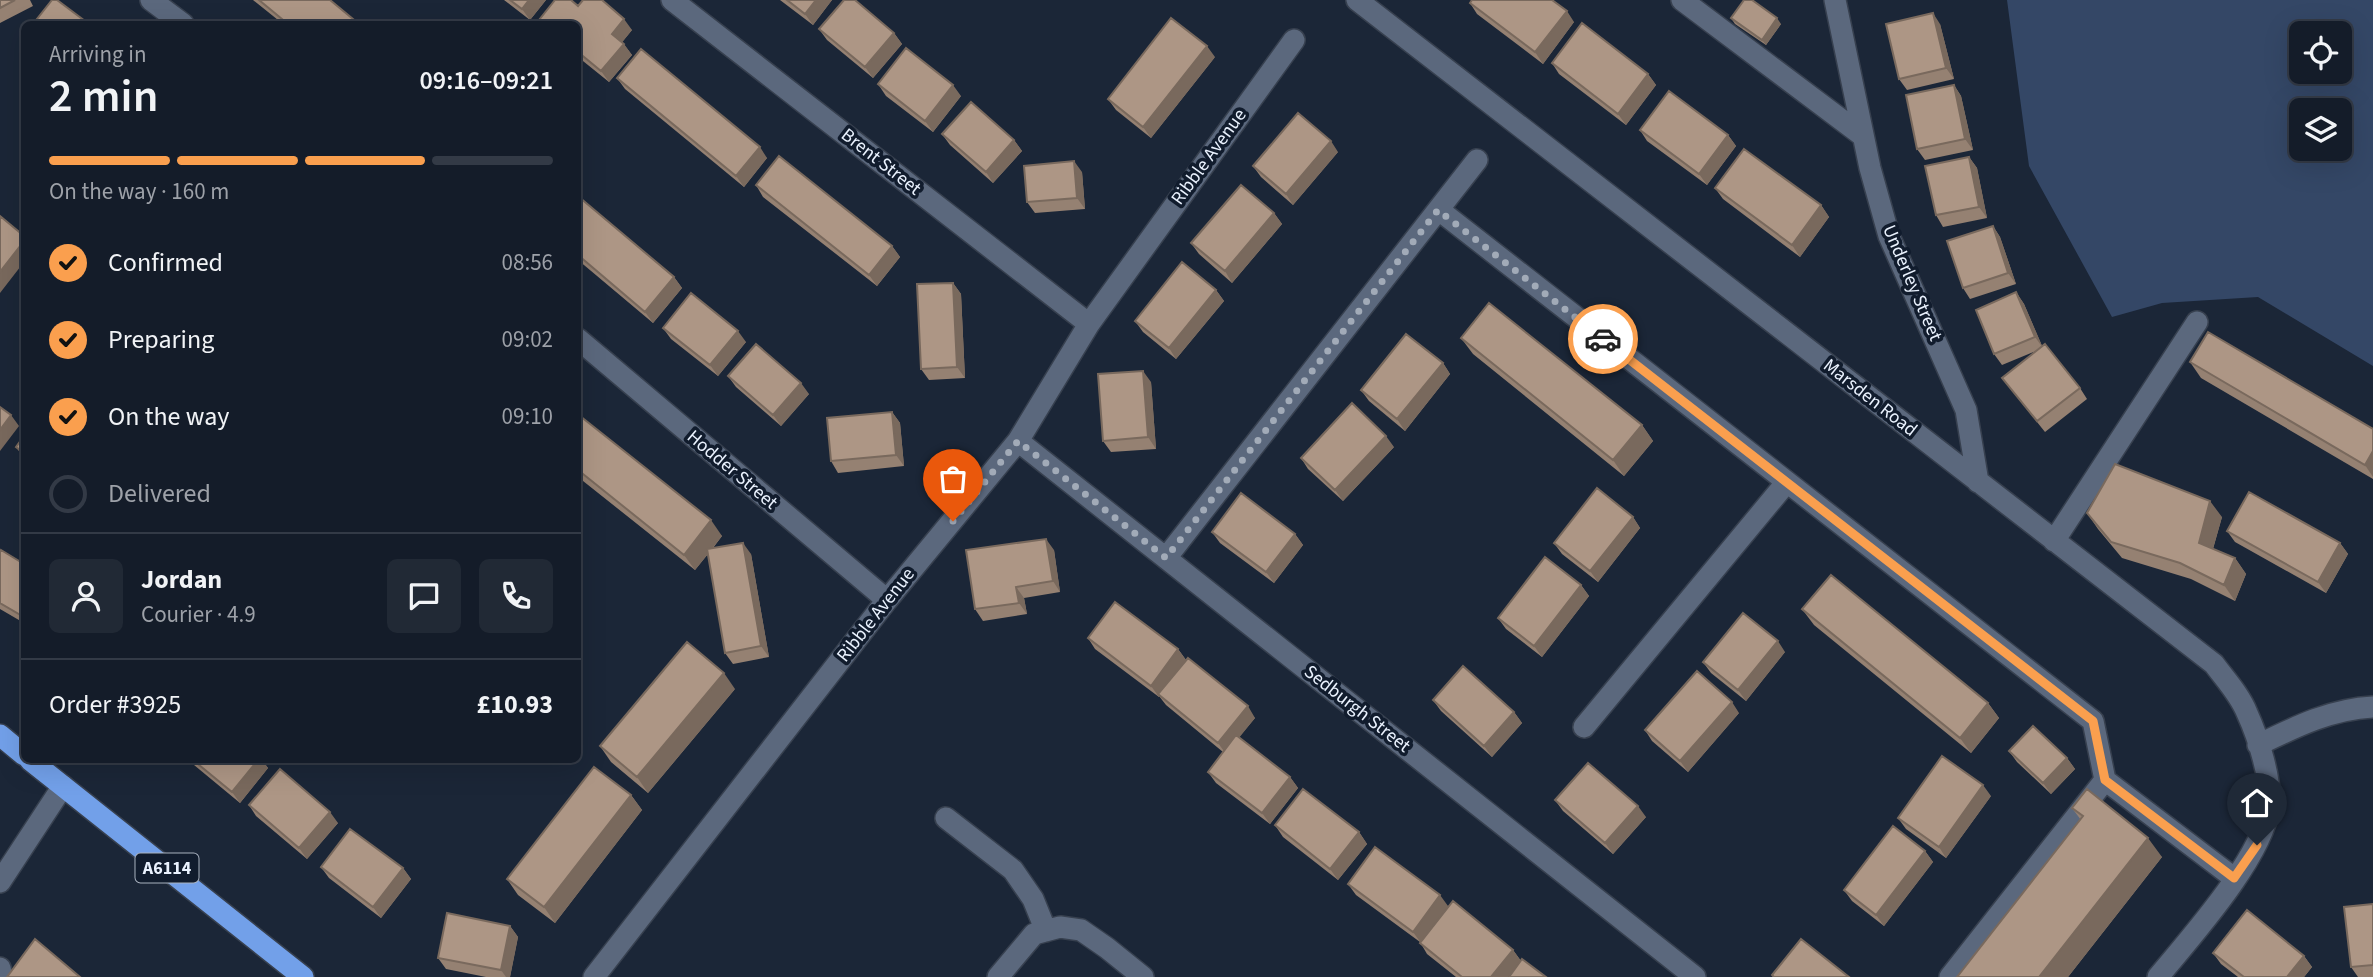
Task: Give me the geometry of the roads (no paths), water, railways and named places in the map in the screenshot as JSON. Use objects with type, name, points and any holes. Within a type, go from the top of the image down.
[{"type":"highway","points":[[0,735],[21,752]]},
{"type":"highway","name":"A6114","points":[[34,763],[303,977]]},
{"type":"street","points":[[151,0],[179,21]]},
{"type":"street","name":"Brent Street","points":[[672,0],[1089,324]]},
{"type":"street","name":"Marsden Road","points":[[1357,0],[2214,664],[2247,711],[2265,766],[2269,806],[2257,845],[2197,930],[2158,977]]},
{"type":"street","points":[[1682,0],[1863,136]]},
{"type":"street","name":"Underley Street","points":[[1835,0],[1863,136],[1889,236],[1966,410],[1978,482]]},
{"type":"street","name":"Ribble Avenue","points":[[603,974],[887,600],[1018,441],[1089,324],[1294,40]]},
{"type":"street","points":[[1166,558],[1477,160]]},
{"type":"street","points":[[1438,210],[2093,721],[2105,780],[2234,878]]},
{"type":"street","points":[[2054,541],[2197,322]]},
{"type":"street","name":"Hodder Street","points":[[581,342],[887,600]]},
{"type":"street","name":"Sedburgh Street","points":[[1018,441],[1695,977]]},
{"type":"street","points":[[1584,727],[1786,482]]},
{"type":"street","points":[[2258,745],[2313,720],[2348,709],[2373,707]]},
{"type":"street","points":[[1950,977],[2105,780]]},
{"type":"street","points":[[0,882],[63,786]]},
{"type":"street","points":[[946,817],[1013,870],[1033,899],[1046,931]]},
{"type":"street","points":[[998,977],[1034,934],[1060,927],[1081,930],[1143,977]]},
{"type":"street","points":[[0,968],[2,977]]}]
